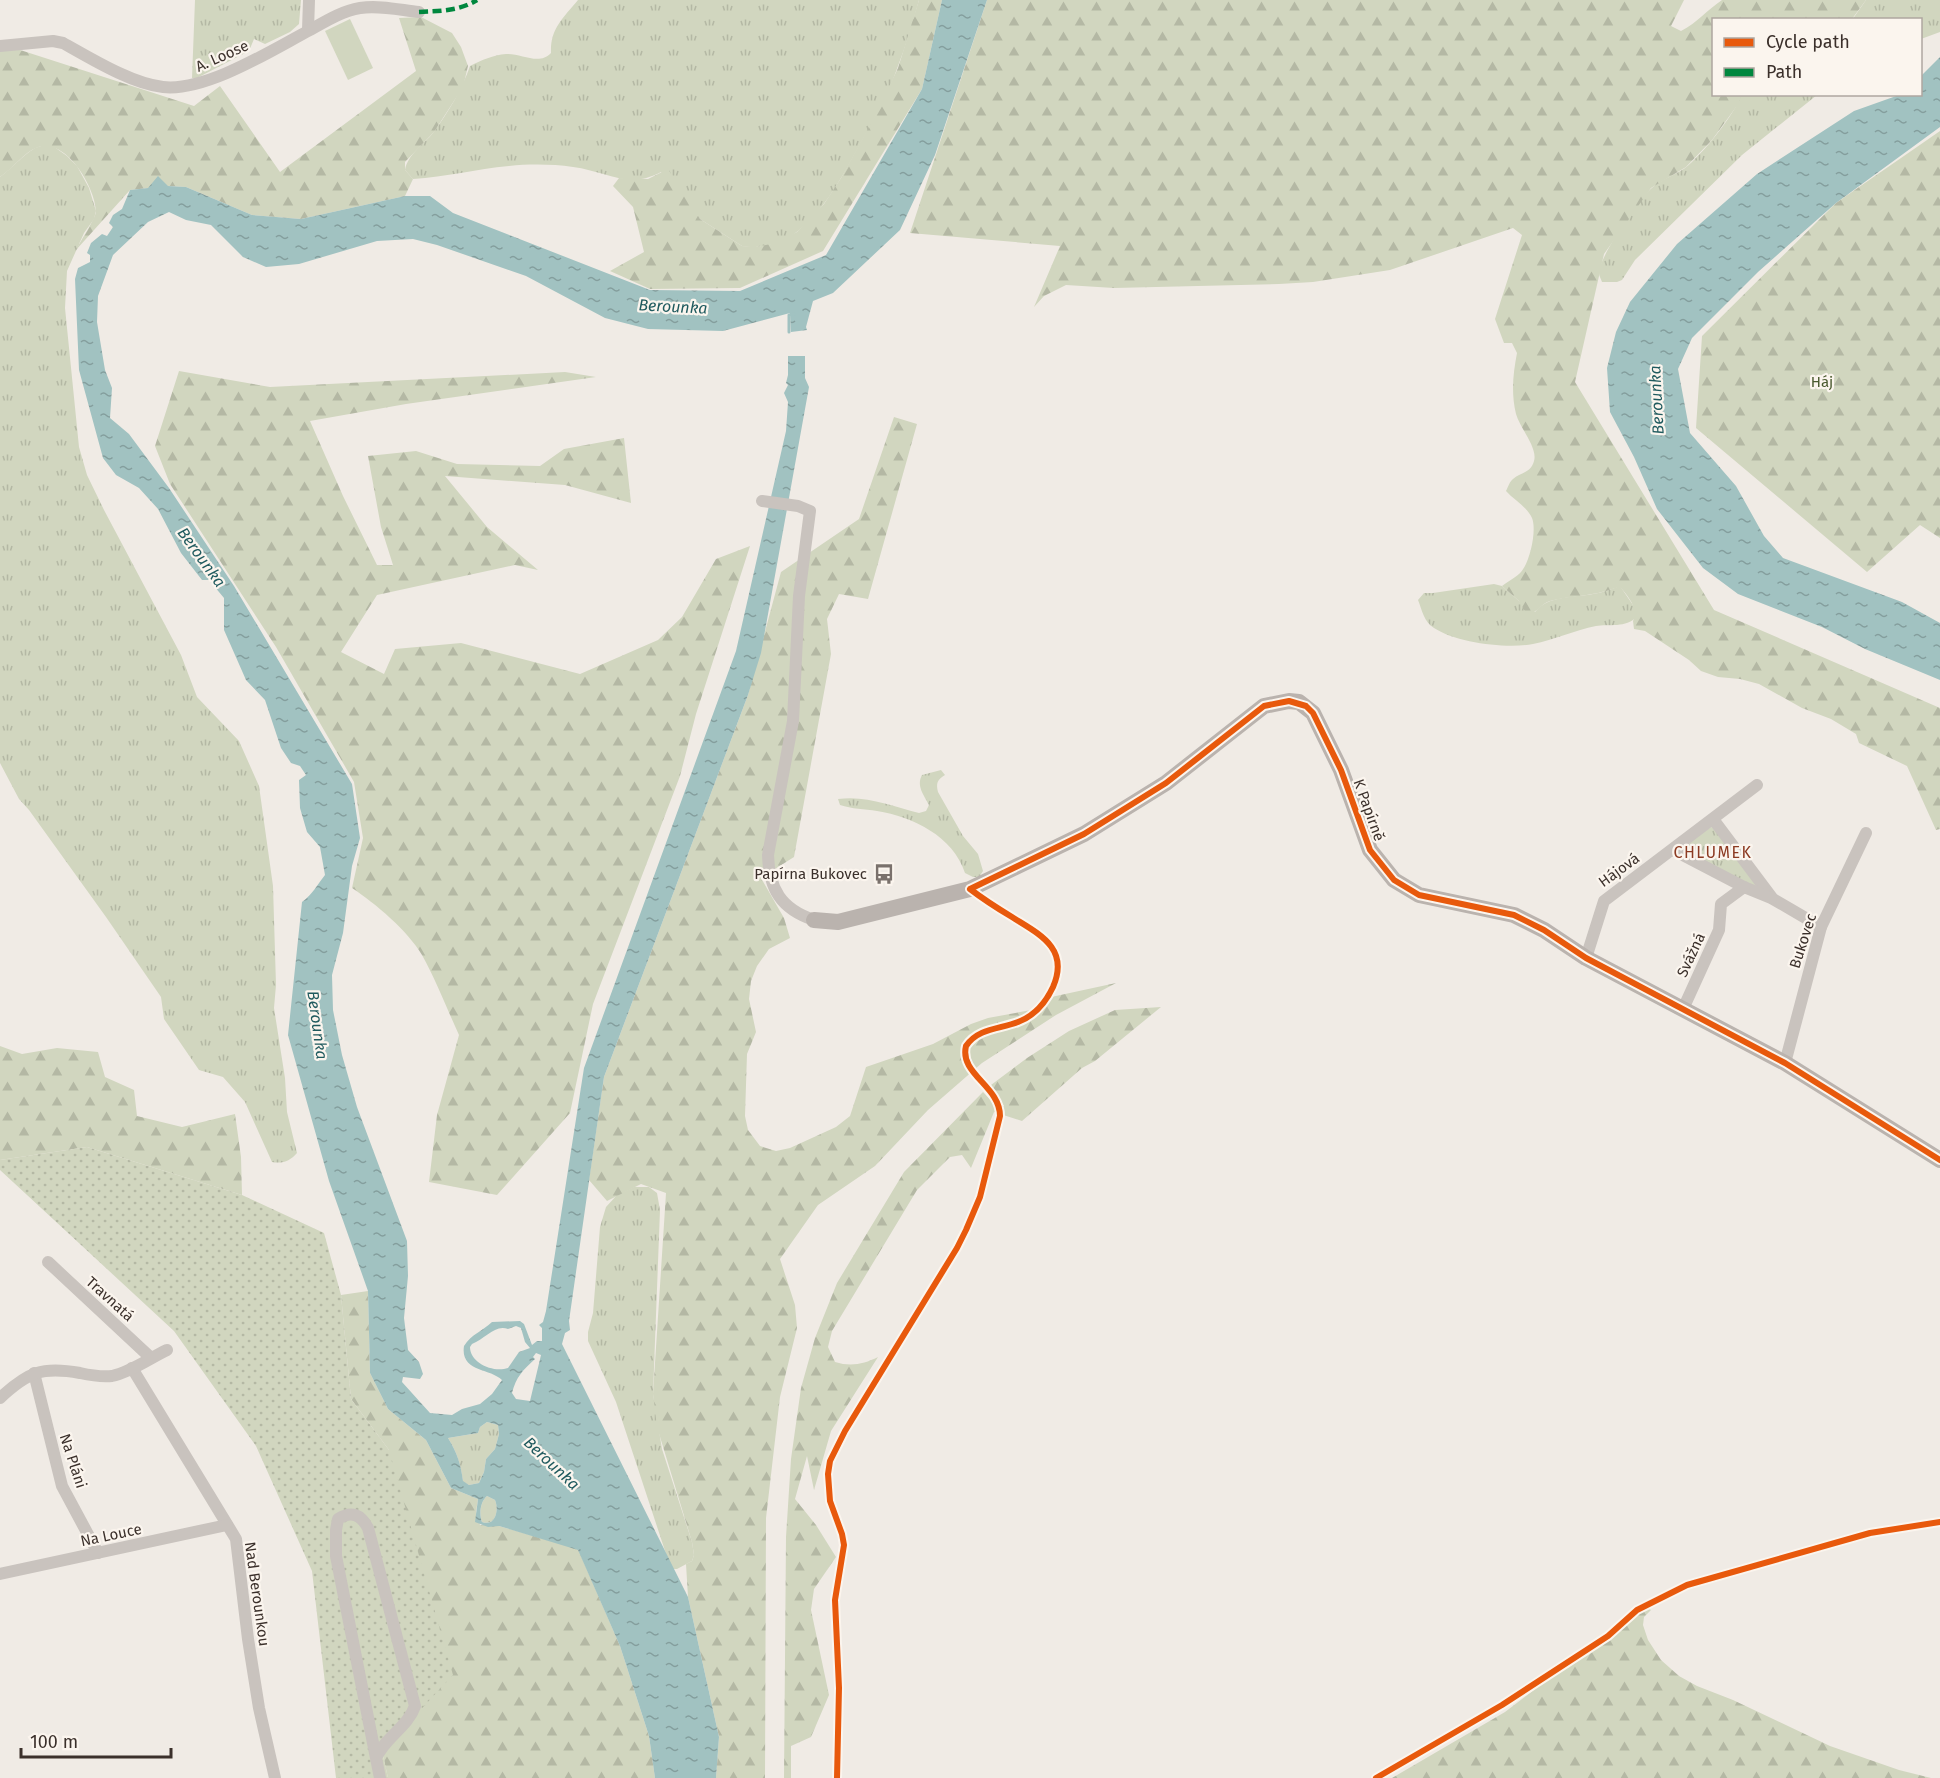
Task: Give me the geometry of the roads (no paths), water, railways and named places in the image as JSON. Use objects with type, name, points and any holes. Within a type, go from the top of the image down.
[{"type":"street","points":[[308,30],[309,0]]},
{"type":"street","name":"A. Loose","points":[[0,46],[53,41],[146,84],[187,87],[218,76],[336,16],[360,8],[389,8],[419,12]]},
{"type":"street","points":[[762,501],[798,506],[810,511],[799,596],[796,690],[787,760],[768,855],[769,872],[773,888],[778,896],[797,913],[814,920]]},
{"type":"street","name":"K Papírně","points":[[814,920],[838,922],[970,889],[1084,834],[1166,783],[1264,706],[1289,701],[1306,706],[1313,713],[1341,770],[1370,850],[1394,880],[1419,895],[1514,915],[1544,930],[1586,958],[1785,1063],[1940,1160]]},
{"type":"street","name":"Hájová","points":[[1586,958],[1604,901],[1757,785]]},
{"type":"street","points":[[1713,819],[1773,899]]},
{"type":"street","name":"Bukovec","points":[[1785,1063],[1821,927],[1866,833]]},
{"type":"street","points":[[1672,850],[1744,887],[1773,899],[1821,927]]},
{"type":"street","name":"Svážná","points":[[1683,1009],[1719,930],[1721,904],[1744,887]]},
{"type":"street","name":"Travnatá","points":[[48,1263],[151,1358]]},
{"type":"street","points":[[0,1398],[18,1382],[34,1373],[51,1369],[112,1376],[167,1350]]},
{"type":"street","name":"Nad Berounkou","points":[[132,1368],[236,1539],[259,1708],[275,1778]]},
{"type":"street","name":"Na Pláni","points":[[34,1373],[62,1486],[98,1553]]},
{"type":"street","points":[[376,1758],[380,1748],[412,1714],[415,1706],[368,1528],[362,1517],[346,1514],[338,1520],[336,1556],[376,1758],[380,1778]]},
{"type":"street","name":"Na Louce","points":[[0,1574],[227,1525]]},
{"type":"water","name":"Berounka","points":[[942,0],[987,0],[935,155],[900,230],[833,293],[813,301],[807,330],[791,332],[790,313],[723,331],[648,329],[605,318],[526,276],[413,239],[377,241],[299,264],[266,267],[243,257],[211,225],[186,220],[169,212],[148,222],[113,255],[98,296],[97,322],[105,370],[112,388],[110,418],[129,434],[169,488],[234,586],[352,784],[360,838],[352,866],[343,933],[332,975],[333,1010],[342,1055],[357,1107],[407,1241],[408,1276],[404,1318],[408,1350],[419,1362],[423,1374],[420,1379],[403,1377],[402,1382],[430,1413],[452,1415],[462,1409],[480,1404],[492,1394],[502,1380],[467,1361],[464,1346],[474,1336],[492,1322],[520,1321],[524,1324],[532,1345],[537,1341],[542,1341],[542,1328],[539,1325],[543,1322],[546,1311],[584,1068],[736,651],[786,431],[788,402],[784,393],[788,385],[786,383],[788,356],[805,356],[805,378],[809,387],[761,653],[748,695],[604,1077],[569,1321],[570,1330],[565,1333],[562,1344],[688,1597],[719,1737],[716,1778],[655,1778],[649,1736],[620,1646],[578,1550],[499,1526],[488,1527],[475,1522],[478,1499],[451,1488],[426,1440],[388,1409],[370,1373],[368,1291],[329,1181],[288,1035],[302,902],[325,875],[320,847],[307,832],[300,808],[299,780],[306,775],[300,766],[291,763],[281,748],[265,700],[246,680],[224,630],[224,598],[209,580],[202,580],[181,553],[158,509],[139,488],[116,475],[103,458],[79,370],[75,279],[78,268],[90,262],[90,255],[87,253],[91,243],[102,234],[107,236],[113,227],[109,223],[113,215],[122,209],[130,190],[148,188],[158,176],[168,186],[186,187],[252,215],[301,219],[405,196],[430,196],[453,213],[650,290],[740,291],[826,255],[922,89]],"holes":[[[516,1326],[521,1328],[525,1342],[530,1348],[519,1352],[508,1368],[489,1368],[474,1358],[470,1347],[472,1344],[494,1330]],[[536,1353],[541,1355],[530,1401],[516,1399],[512,1393],[516,1382],[535,1359],[533,1357]],[[487,1422],[498,1425],[499,1434],[495,1449],[486,1459],[479,1483],[469,1485],[463,1481],[458,1459],[448,1438],[478,1433],[480,1427]],[[487,1496],[495,1500],[497,1508],[493,1520],[487,1523],[482,1522],[481,1515]]]},
{"type":"water","name":"Berounka","points":[[1940,57],[1940,127],[1836,203],[1758,272],[1692,338],[1678,369],[1690,433],[1736,486],[1764,536],[1783,558],[1902,602],[1940,623],[1940,680],[1865,649],[1822,627],[1738,594],[1703,568],[1657,509],[1634,457],[1610,412],[1607,368],[1616,332],[1630,302],[1677,244],[1757,174],[1854,111],[1896,96],[1922,96],[1922,75]]},
{"type":"waterway","points":[[789,332],[789,315],[794,314]]},
{"type":"place","name":"Papírna Bukovec","points":[[884,874]]},
{"type":"district","name":"CHLUMEK","points":[[1713,852]]},
{"type":"park label","name":"Háj","points":[[1822,382]]}]
